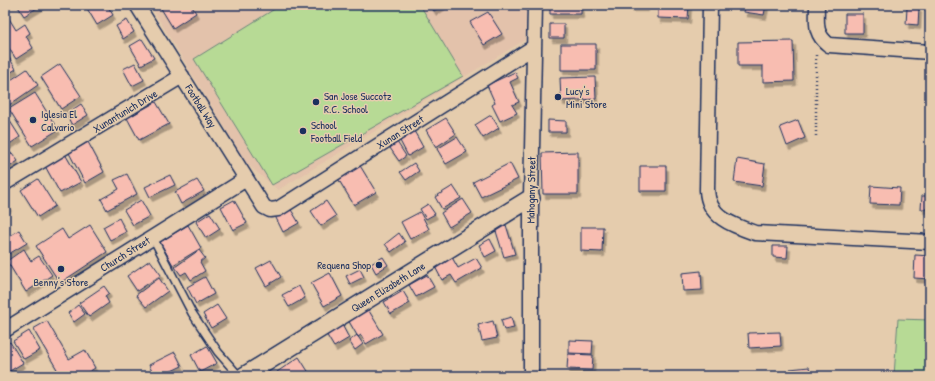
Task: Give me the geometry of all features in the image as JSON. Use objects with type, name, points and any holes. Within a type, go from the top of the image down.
[{"type":"street","name":"Football Way","points":[[137,5],[264,207]]},
{"type":"street","name":"Mahogany Street","points":[[531,376],[531,198],[534,5]]},
{"type":"street","points":[[710,5],[707,190],[707,200],[710,208],[718,216],[740,228],[755,233],[930,242]]},
{"type":"street","points":[[817,5],[816,29],[822,40],[830,45],[930,52]]},
{"type":"street","name":"Xunan Street","points":[[264,207],[270,210],[278,208],[534,47]]},
{"type":"street","name":"Xunantunich Drive","points":[[5,183],[182,76]]},
{"type":"street","name":"Church Street","points":[[5,330],[152,236],[246,179]]},
{"type":"street","name":"Queen Elizabeth Lane","points":[[244,376],[531,198]]},
{"type":"lane","points":[[152,236],[192,313],[218,352],[239,376]]},
{"type":"path","points":[[816,29],[816,136]]},
{"type":"shaded area","name":"School Football Field","points":[[150,5],[527,5],[525,40],[278,190],[247,164]]},
{"type":"green space","name":"School Football Field","points":[[281,5],[420,5],[463,76],[272,185],[194,59]]},
{"type":"green space","points":[[898,319],[930,320],[930,376],[894,376]]},
{"type":"building","points":[[17,5],[42,5],[24,16]]},
{"type":"building","points":[[85,5],[107,5],[113,15],[97,25]]},
{"type":"building","points":[[159,5],[191,5],[196,13],[173,28]]},
{"type":"building","points":[[430,5],[443,5],[434,11]]},
{"type":"building","points":[[550,5],[581,5],[581,14],[550,14]]},
{"type":"building","points":[[630,5],[646,5],[646,7],[630,7]]},
{"type":"building","points":[[658,5],[689,5],[688,19],[658,18]]},
{"type":"building","points":[[745,5],[766,5],[764,15],[744,12]]},
{"type":"building","points":[[907,8],[919,8],[918,25],[906,24]]},
{"type":"building","points":[[5,12],[16,30],[25,24],[30,33],[26,36],[33,48],[16,59],[5,42]]},
{"type":"building","points":[[488,12],[502,34],[484,45],[470,22]]},
{"type":"building","points":[[845,14],[863,14],[863,33],[845,33]]},
{"type":"building","points":[[127,20],[134,32],[123,39],[116,26]]},
{"type":"building","points":[[550,24],[564,24],[564,38],[550,38]]},
{"type":"building","points":[[142,39],[154,58],[141,65],[130,46]]},
{"type":"building","points":[[793,41],[794,81],[763,82],[763,66],[738,66],[738,42]]},
{"type":"building","points":[[561,44],[596,44],[596,70],[561,70]]},
{"type":"building","points":[[5,51],[16,69],[5,76]]},
{"type":"building","points":[[135,63],[144,80],[132,86],[123,69]]},
{"type":"building","points":[[60,64],[81,96],[61,109],[41,77]]},
{"type":"building","points":[[27,69],[38,85],[9,105],[5,100],[5,84]]},
{"type":"building","points":[[515,72],[518,78],[510,82],[519,102],[512,105],[517,113],[500,121],[492,105],[495,103],[487,85]]},
{"type":"building","points":[[595,77],[596,99],[561,101],[560,78]]},
{"type":"building","name":"Iglesia El Calvario","points":[[35,93],[58,130],[32,146],[9,109]]},
{"type":"building","points":[[156,102],[169,124],[139,140],[127,118]]},
{"type":"building","points":[[81,104],[88,115],[72,125],[66,114]]},
{"type":"building","points":[[6,115],[20,137],[5,147],[5,116]]},
{"type":"building","points":[[491,115],[499,128],[483,138],[475,125]]},
{"type":"building","points":[[446,118],[456,134],[436,147],[426,130]]},
{"type":"building","points":[[548,120],[566,121],[566,132],[548,132]]},
{"type":"building","points":[[798,120],[805,138],[787,146],[780,127]]},
{"type":"building","points":[[414,131],[423,147],[408,156],[399,139]]},
{"type":"building","points":[[457,137],[467,152],[446,164],[437,149]]},
{"type":"building","points":[[88,142],[104,172],[85,183],[69,153]]},
{"type":"building","points":[[397,142],[406,156],[399,161],[390,148]]},
{"type":"building","points":[[578,152],[578,194],[543,194],[542,153]]},
{"type":"building","points":[[12,153],[18,161],[5,170],[5,157]]},
{"type":"building","points":[[65,154],[81,182],[60,193],[45,166]]},
{"type":"building","points":[[737,159],[765,164],[762,186],[734,182]]},
{"type":"building","points":[[414,163],[419,171],[406,180],[400,172]]},
{"type":"building","points":[[510,163],[518,179],[481,197],[473,182]]},
{"type":"building","points":[[359,164],[376,192],[354,205],[337,177]]},
{"type":"building","points":[[640,166],[666,166],[666,191],[640,191]]},
{"type":"building","points":[[127,174],[137,194],[107,210],[101,199],[119,189],[114,180]]},
{"type":"building","points":[[170,175],[175,185],[150,197],[145,187]]},
{"type":"building","points":[[38,179],[55,206],[38,217],[21,190]]},
{"type":"building","points":[[197,180],[204,191],[181,204],[175,192]]},
{"type":"building","points":[[453,186],[461,198],[442,209],[435,197]]},
{"type":"building","points":[[871,186],[900,188],[899,205],[870,204]]},
{"type":"building","points":[[922,196],[930,196],[930,209],[921,209]]},
{"type":"building","points":[[463,199],[472,213],[449,227],[441,213]]},
{"type":"building","points":[[5,200],[9,207],[5,210]]},
{"type":"building","points":[[141,200],[150,216],[133,225],[124,210]]},
{"type":"building","points":[[234,200],[247,223],[233,230],[221,207]]},
{"type":"building","points":[[326,201],[336,216],[321,226],[311,211]]},
{"type":"building","points":[[428,204],[435,214],[426,219],[420,209]]},
{"type":"building","points":[[290,208],[299,223],[283,232],[275,216]]},
{"type":"building","points":[[420,212],[429,229],[410,239],[401,222]]},
{"type":"building","points":[[210,213],[220,229],[206,238],[196,222]]},
{"type":"building","points":[[119,218],[126,232],[110,240],[103,227]]},
{"type":"building","points":[[90,225],[107,252],[60,283],[36,246],[62,229],[68,239]]},
{"type":"building","points":[[188,225],[201,248],[173,265],[160,242]]},
{"type":"building","points":[[506,225],[515,254],[504,257],[495,228]]},
{"type":"building","points":[[581,227],[603,227],[602,252],[581,251]]},
{"type":"building","points":[[19,230],[27,243],[7,255],[5,251],[5,239]]},
{"type":"building","points":[[399,233],[405,242],[391,252],[385,244]]},
{"type":"building","points":[[490,239],[496,251],[485,257],[479,245]]},
{"type":"building","points":[[773,246],[788,246],[787,258],[773,257]]},
{"type":"building","points":[[24,249],[31,261],[39,256],[52,275],[26,292],[7,261]]},
{"type":"building","points":[[199,250],[205,258],[200,262],[205,271],[191,280],[186,272],[181,275],[175,267]]},
{"type":"building","points":[[450,254],[458,268],[476,258],[482,268],[456,283],[451,275],[442,280],[433,263]]},
{"type":"building","points":[[915,255],[930,256],[930,279],[914,278]]},
{"type":"building","name":"Requena Shop","points":[[383,257],[388,265],[376,273],[371,264]]},
{"type":"building","points":[[150,260],[161,275],[137,291],[127,276]]},
{"type":"building","points":[[271,260],[281,277],[266,286],[256,268]]},
{"type":"building","points":[[360,269],[364,277],[350,284],[346,276]]},
{"type":"building","points":[[701,271],[702,290],[683,291],[682,273]]},
{"type":"building","points":[[330,273],[342,296],[324,306],[311,283]]},
{"type":"building","points":[[427,275],[434,287],[416,297],[409,285]]},
{"type":"building","points":[[205,277],[214,294],[196,304],[187,287]]},
{"type":"building","points":[[159,278],[168,291],[146,307],[136,295]]},
{"type":"building","points":[[104,286],[109,293],[105,296],[109,303],[89,317],[79,303]]},
{"type":"building","points":[[299,286],[305,298],[289,307],[282,295]]},
{"type":"building","points":[[403,291],[410,303],[391,314],[384,302]]},
{"type":"building","points":[[78,305],[85,314],[74,322],[68,313]]},
{"type":"building","points":[[217,305],[226,319],[211,328],[203,314]]},
{"type":"building","points":[[366,306],[383,334],[366,344],[361,335],[358,337],[347,318]]},
{"type":"building","points":[[511,317],[514,328],[504,330],[501,320]]},
{"type":"building","points":[[47,321],[69,359],[85,350],[95,368],[82,376],[61,376],[33,329]]},
{"type":"building","points":[[493,321],[497,338],[482,341],[478,325]]},
{"type":"building","points":[[341,323],[349,338],[334,347],[325,332]]},
{"type":"building","points":[[29,331],[40,350],[24,359],[13,341]]},
{"type":"building","points":[[780,332],[781,346],[749,348],[748,333]]},
{"type":"building","points":[[357,335],[363,344],[355,350],[349,341]]},
{"type":"building","points":[[569,340],[593,341],[592,354],[569,353]]},
{"type":"building","points":[[10,342],[23,363],[8,372],[5,366],[5,345]]},
{"type":"building","points":[[207,346],[217,363],[200,372],[191,355]]},
{"type":"building","points":[[175,352],[182,366],[161,376],[154,376],[149,365]]},
{"type":"building","points":[[568,354],[593,355],[592,370],[567,369]]},
{"type":"building","points":[[299,357],[311,376],[280,376],[277,372]]},
{"type":"building","points":[[809,367],[811,376],[791,376],[790,369]]},
{"type":"building","points":[[168,372],[170,376],[161,376]]},
{"type":"place","name":"Lucy's Mini Store","points":[[558,97]]},
{"type":"place","name":"San Jose Succotz R.C. School","points":[[316,102]]},
{"type":"place","name":"Iglesia El Calvario","points":[[33,120]]},
{"type":"place","name":"School Football Field","points":[[303,131]]},
{"type":"place","name":"Requena Shop","points":[[379,265]]},
{"type":"place","name":"Benny's Store","points":[[61,269]]}]
